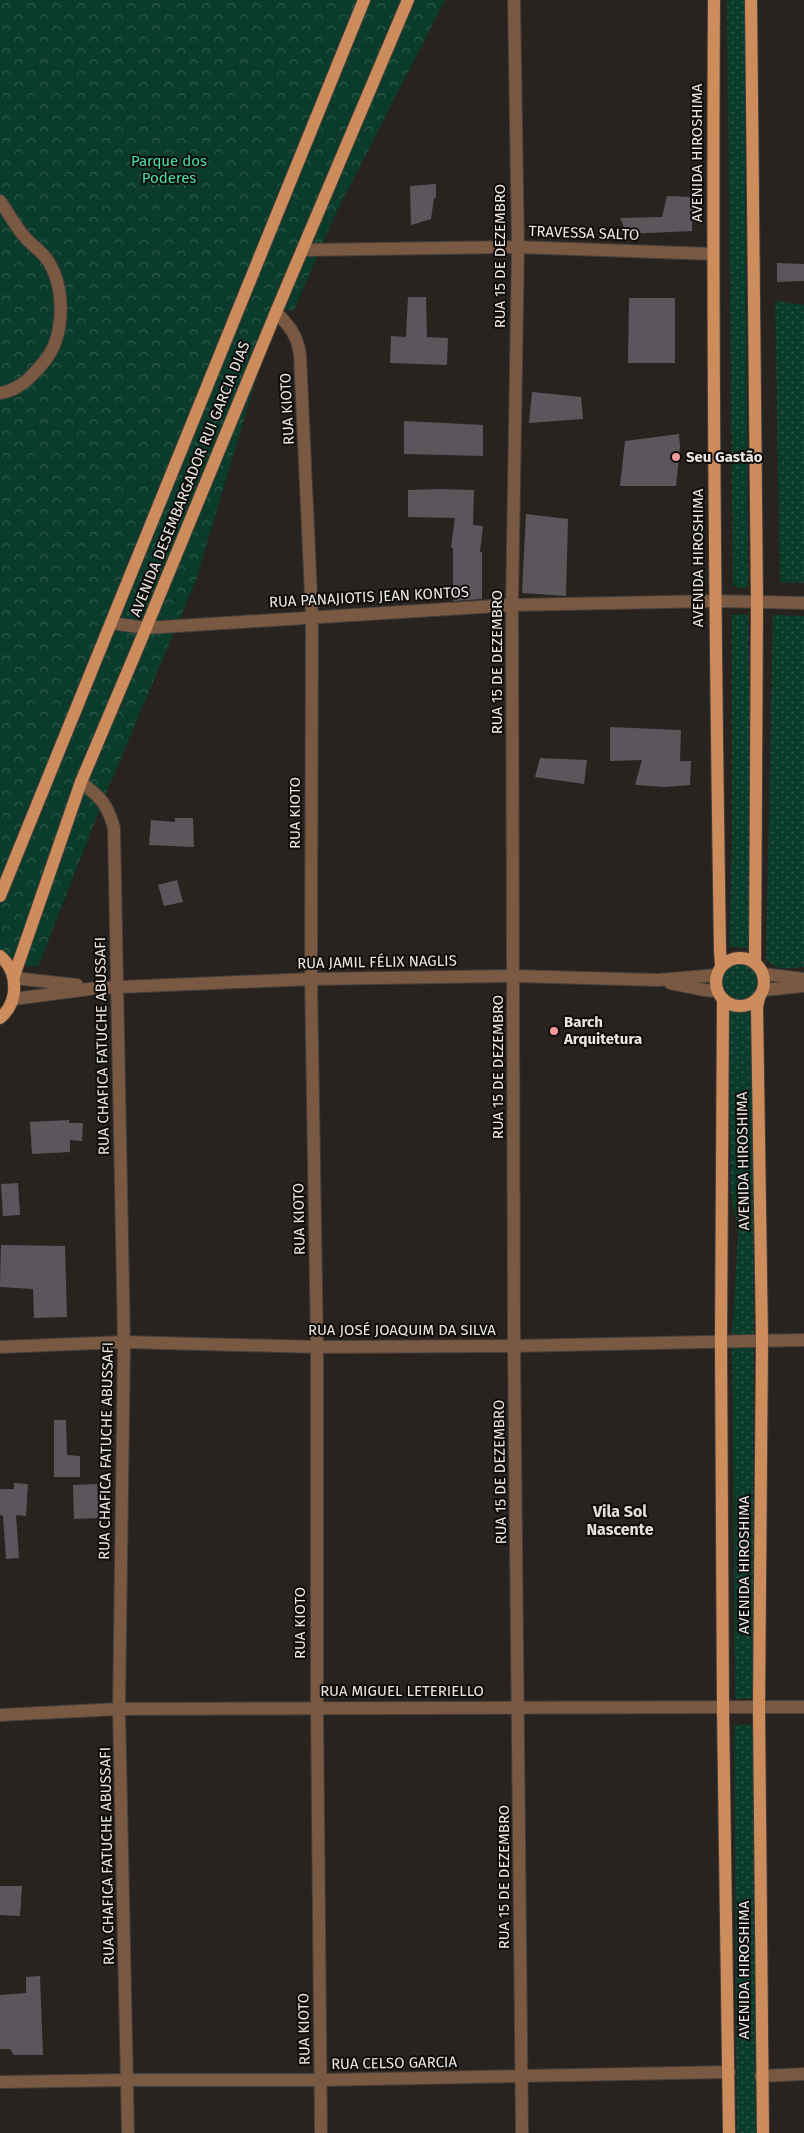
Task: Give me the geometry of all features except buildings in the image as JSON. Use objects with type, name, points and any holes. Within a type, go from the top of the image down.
[{"type":"main road","name":"AVENIDA DESEMBARGADOR RUI GARCIA DIAS","points":[[0,896],[364,0]]},
{"type":"main road","name":"AVENIDA DESEMBARGADOR RUI GARCIA DIAS","points":[[14,999],[14,977],[81,782],[408,0]]},
{"type":"main road","name":"AVENIDA HIROSHIMA","points":[[714,0],[713,254],[719,970]]},
{"type":"main road","points":[[751,0],[757,602],[755,962]]},
{"type":"main road","points":[[0,956],[6,962],[14,977]]},
{"type":"main road","points":[[734,958],[749,959],[755,962],[764,974],[761,994],[753,1003],[738,1006],[720,995],[719,970],[734,958]]},
{"type":"main road","name":"AVENIDA HIROSHIMA","points":[[761,994],[757,1007],[762,1340],[759,1708],[763,2133]]},
{"type":"main road","name":"AVENIDA HIROSHIMA","points":[[720,995],[720,1342],[729,2133]]},
{"type":"main road","points":[[0,1018],[14,999]]},
{"type":"street","name":"RUA 15 DE DEZEMBRO","points":[[514,0],[518,247],[512,605],[514,1346],[522,2133]]},
{"type":"street","points":[[0,201],[23,235],[46,258],[57,284],[62,314],[58,338],[46,360],[27,382],[0,392]]},
{"type":"street","name":"TRAVESSA SALTO","points":[[304,250],[518,247],[713,254]]},
{"type":"street","name":"RUA KIOTO","points":[[276,312],[291,328],[298,339],[300,355],[312,616],[311,978],[317,1346],[316,1708],[321,2133]]},
{"type":"street","name":"RUA PANAJIOTIS JEAN KONTOS","points":[[110,623],[146,628],[312,616],[512,605],[715,601],[804,603]]},
{"type":"street","name":"RUA CHAFICA FATUCHE ABUSSAFI","points":[[81,782],[99,796],[108,809],[114,828],[124,1342],[120,1709],[128,2133]]},
{"type":"street","name":"RUA JAMIL FÉLIX NAGLIS","points":[[658,980],[719,970]]},
{"type":"street","points":[[764,974],[804,979]]},
{"type":"street","name":"RUA JAMIL FÉLIX NAGLIS","points":[[14,977],[97,988],[117,988],[311,978],[514,976],[658,980],[720,995]]},
{"type":"street","points":[[761,994],[804,986]]},
{"type":"street","name":"RUA JAMIL FÉLIX NAGLIS","points":[[14,999],[97,988]]},
{"type":"street","name":"RUA JOSÉ JOAQUIM DA SILVA","points":[[0,1347],[124,1342],[317,1346],[514,1346],[804,1340]]},
{"type":"street","name":"RUA MIGUEL LETERIELLO","points":[[0,1715],[120,1709],[804,1707]]},
{"type":"street","name":"RUA CELSO GARCIA","points":[[0,2082],[321,2080],[729,2072]]},
{"type":"street","points":[[761,2076],[804,2074]]},
{"type":"green space","name":"Parque dos Poderes","points":[[0,0],[445,0],[336,213],[294,310],[276,312],[196,580],[103,801],[38,967],[0,963]]},
{"type":"green space","points":[[727,0],[744,0],[748,586],[740,589],[733,585]]},
{"type":"green space","points":[[775,301],[804,305],[804,583],[780,582]]},
{"type":"green space","points":[[748,614],[752,948],[729,947],[732,844],[732,615]]},
{"type":"green space","points":[[773,615],[804,616],[804,967],[778,967],[766,958]]},
{"type":"green space","points":[[740,964],[747,965],[753,969],[757,975],[757,989],[753,995],[747,999],[740,1000],[733,999],[727,995],[723,989],[722,982],[723,975],[727,969],[733,965]]},
{"type":"green space","points":[[729,1007],[754,1007],[753,1698],[735,1699],[732,1338],[738,1233],[731,1192]]},
{"type":"green space","points":[[754,1724],[759,2133],[737,2133],[734,1725]]},
{"type":"place","name":"Seu Gastão","points":[[676,457]]},
{"type":"place","name":"Barch Arquitetura","points":[[554,1031]]},
{"type":"district","name":"Vila Sol Nascente","points":[[620,1520]]}]
